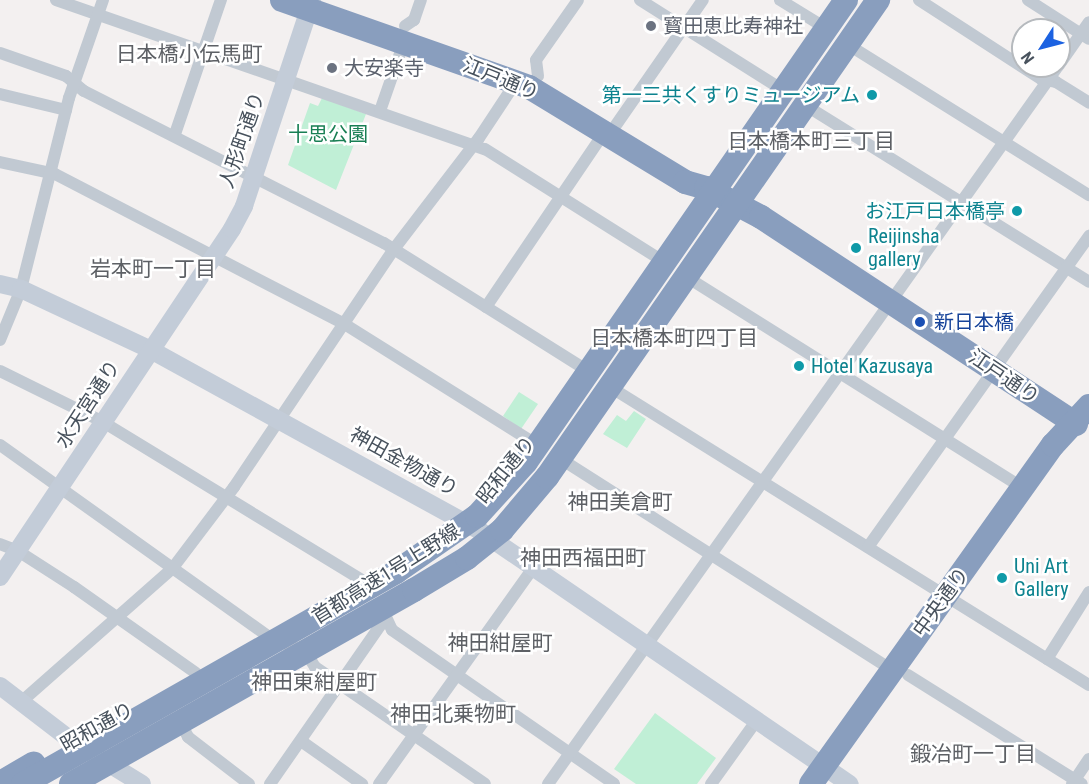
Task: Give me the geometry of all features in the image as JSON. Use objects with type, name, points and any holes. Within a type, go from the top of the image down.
[{"type":"highway","name":"江戸通り","points":[[282,0],[315,3],[533,81],[610,129],[692,172],[706,188],[744,208],[994,370],[1085,421]]},
{"type":"highway","points":[[848,0],[835,32],[748,163],[849,43],[880,0]]},
{"type":"highway","name":"首都高速1号上野線","points":[[6,782],[320,615],[434,549],[477,516],[506,487],[848,0]]},
{"type":"highway","points":[[849,43],[867,0]]},
{"type":"highway","name":"首都高速1号上野線","points":[[71,784],[414,590],[466,558],[502,530],[553,468],[880,0]]},
{"type":"highway","points":[[706,188],[734,184],[777,159]]},
{"type":"highway","name":"昭和通り","points":[[6,782],[72,741],[196,673],[285,649],[386,617],[427,592],[480,532],[564,461],[587,430],[598,378],[661,254],[706,188]]},
{"type":"highway","points":[[661,254],[714,212],[744,208]]},
{"type":"highway","name":"昭和通り","points":[[87,784],[184,729],[285,649],[363,581],[386,567],[480,532],[498,484],[561,398],[598,378],[693,281],[744,208]]},
{"type":"highway","points":[[320,615],[416,573],[486,525],[534,468],[598,378],[613,352],[701,231],[619,357],[587,430]]},
{"type":"highway","points":[[561,398],[613,352]]},
{"type":"highway","name":"中央通り","points":[[952,601],[1023,488],[1053,445],[1085,421]]},
{"type":"highway","name":"中央通り","points":[[830,779],[900,673],[952,601],[1066,454],[1085,421]]},
{"type":"highway","points":[[50,784],[358,608],[427,592]]},
{"type":"street","points":[[56,0],[380,111],[472,145],[661,254]]},
{"type":"street","points":[[0,340],[21,289],[66,110],[103,0]]},
{"type":"street","points":[[175,134],[221,0]]},
{"type":"street","points":[[380,111],[405,34],[414,20],[421,0]]},
{"type":"street","points":[[21,702],[171,569],[226,498],[346,325],[394,249],[510,91],[533,81],[536,60],[578,0]]},
{"type":"street","points":[[640,0],[778,87]]},
{"type":"street","points":[[486,307],[560,195],[703,0]]},
{"type":"street","points":[[780,0],[821,25]]},
{"type":"street","points":[[919,0],[1089,103]]},
{"type":"street","points":[[1028,0],[1085,37]]},
{"type":"street","name":"人形町通り","points":[[215,256],[244,206],[315,3]]},
{"type":"street","points":[[1071,52],[1085,37],[1089,22]]},
{"type":"street","points":[[849,43],[1089,195]]},
{"type":"street","points":[[0,53],[66,76],[394,249],[763,483],[1089,685]]},
{"type":"street","points":[[548,784],[736,523],[1048,80]]},
{"type":"street","points":[[0,94],[66,110]]},
{"type":"street","points":[[813,110],[1089,282]]},
{"type":"street","points":[[0,162],[49,173],[215,256],[346,325],[531,441]]},
{"type":"street","points":[[868,547],[1089,236]]},
{"type":"street","name":"水天宮通り","points":[[0,577],[215,256]]},
{"type":"street","points":[[693,281],[1023,488]]},
{"type":"street","name":"神田金物通り","points":[[0,284],[21,289],[151,350],[280,419],[480,532],[758,720],[830,779]]},
{"type":"street","points":[[0,371],[103,422],[363,581]]},
{"type":"street","points":[[0,445],[285,649],[341,684],[485,784]]},
{"type":"street","points":[[564,461],[1076,783],[1089,759]]},
{"type":"street","points":[[0,544],[18,551],[196,673]]},
{"type":"street","points":[[380,784],[533,568]]},
{"type":"street","points":[[1047,659],[1089,592]]},
{"type":"street","points":[[386,617],[392,630],[614,784]]},
{"type":"street","points":[[270,784],[386,617]]},
{"type":"street","points":[[0,686],[72,741],[142,784]]},
{"type":"street","points":[[711,784],[758,720]]},
{"type":"street","points":[[184,729],[188,738],[249,784]]},
{"type":"street","points":[[301,741],[362,784]]},
{"type":"green space","name":"十思公園","points":[[322,98],[366,114],[336,190],[288,165],[310,103],[318,106]]},
{"type":"green space","points":[[519,392],[538,404],[521,429],[503,416]]},
{"type":"green space","points":[[634,411],[646,419],[627,448],[603,434],[617,415],[626,421]]},
{"type":"green space","points":[[655,713],[716,758],[697,784],[636,784],[614,769]]},
{"type":"tunnel","points":[[284,650],[297,642]]},
{"type":"place","name":"寳田恵比寿神社","points":[[651,26]]},
{"type":"place","name":"大安楽寺","points":[[332,68]]},
{"type":"place","name":"第一三共くすりミュージアム","points":[[872,95]]},
{"type":"place","name":"お江戸日本橋亭","points":[[1017,211]]},
{"type":"place","name":"Reijinsha gallery","points":[[856,248]]},
{"type":"place","name":"新日本橋","points":[[920,322]]},
{"type":"place","name":"Hotel Kazusaya","points":[[799,366]]},
{"type":"place","name":"Uni Art Gallery","points":[[1002,578]]},
{"type":"district","name":"日本橋小伝馬町","points":[[189,54]]},
{"type":"district","name":"日本橋本町三丁目","points":[[811,141]]},
{"type":"district","name":"岩本町一丁目","points":[[153,269]]},
{"type":"district","name":"日本橋本町四丁目","points":[[674,338]]},
{"type":"district","name":"神田美倉町","points":[[620,502]]},
{"type":"district","name":"神田西福田町","points":[[583,558]]},
{"type":"district","name":"神田紺屋町","points":[[500,643]]},
{"type":"district","name":"神田東紺屋町","points":[[314,682]]},
{"type":"district","name":"神田北乗物町","points":[[453,714]]},
{"type":"district","name":"鍛冶町一丁目","points":[[973,754]]}]
